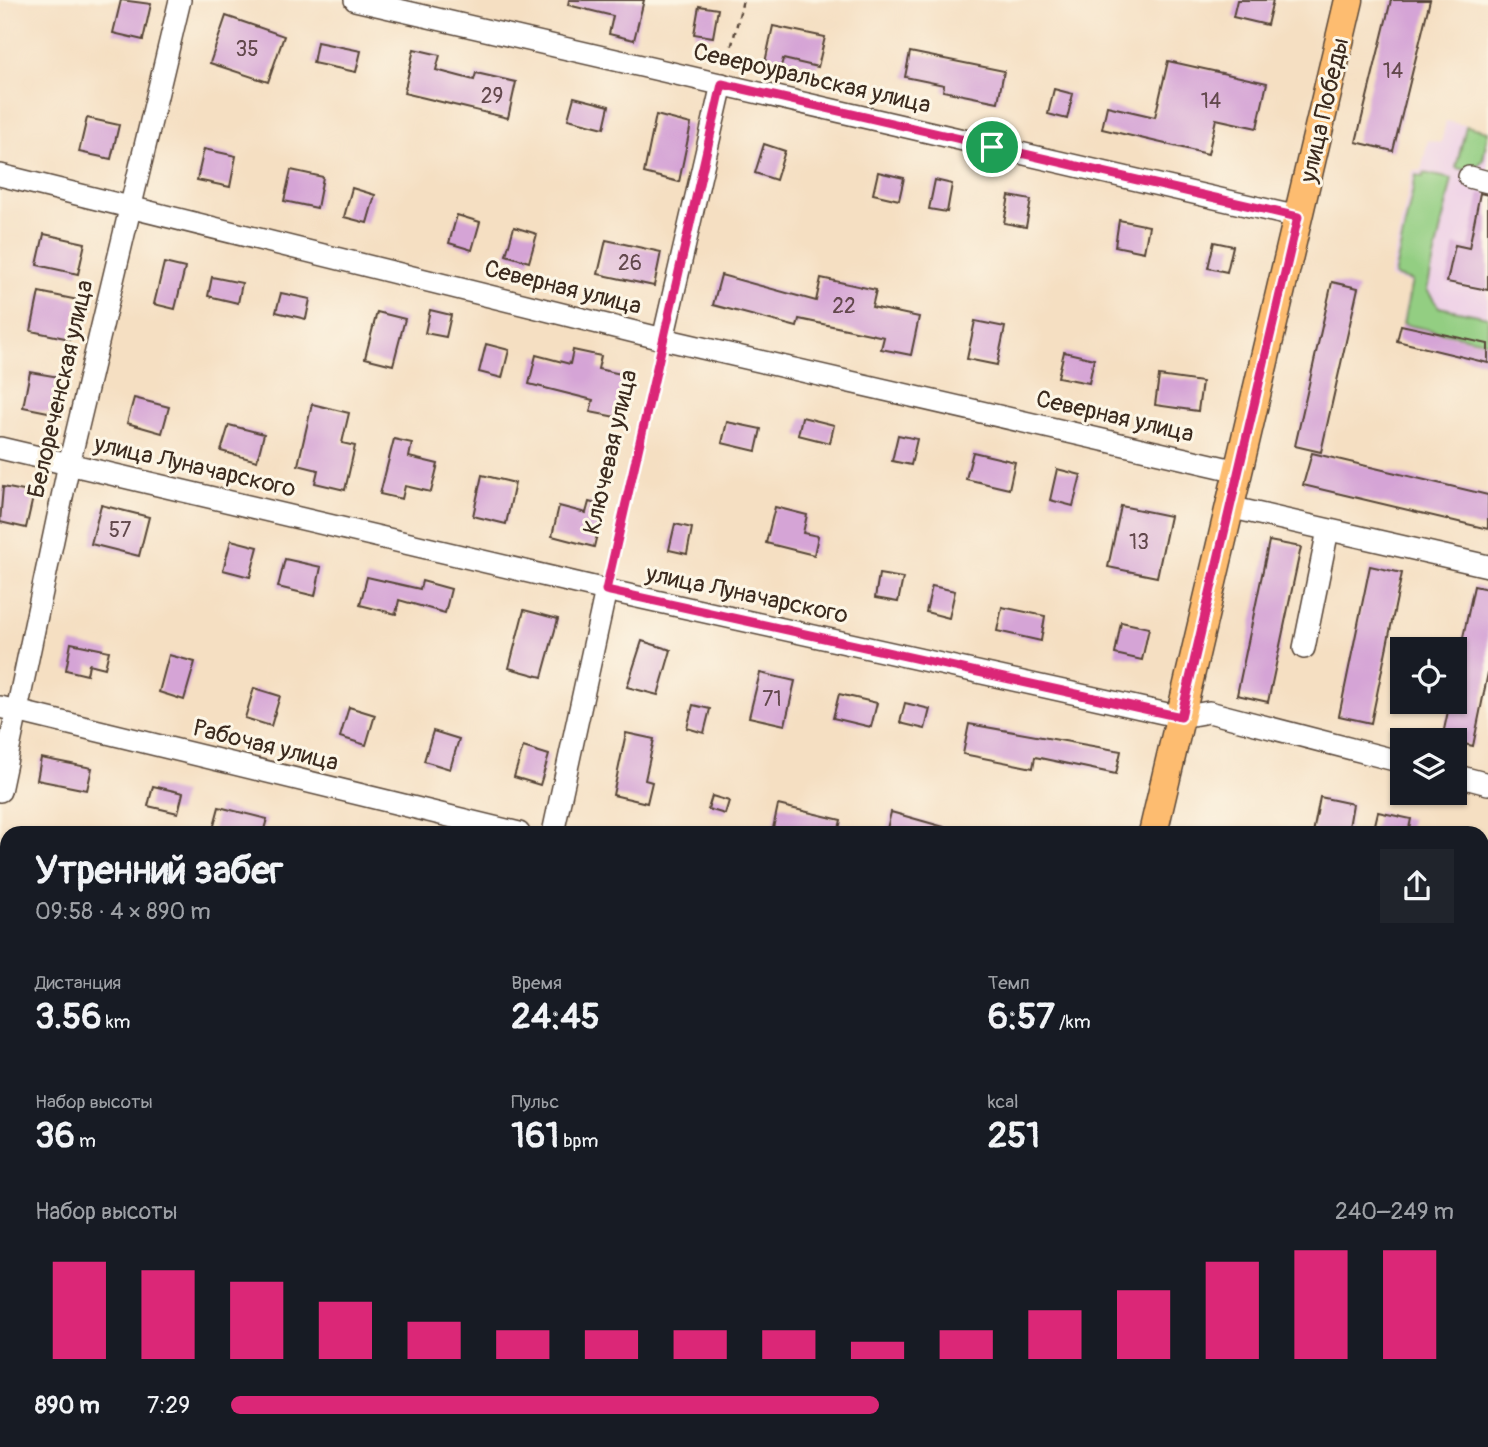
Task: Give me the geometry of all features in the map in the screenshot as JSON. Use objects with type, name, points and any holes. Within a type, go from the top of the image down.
[{"type":"main road","name":"улица Победы","points":[[1155,826],[1349,0]]},
{"type":"street","name":"Белореченская улица","points":[[0,791],[8,709],[180,0]]},
{"type":"street","name":"Североуральская улица","points":[[355,0],[1298,217]]},
{"type":"street","points":[[663,339],[722,84]]},
{"type":"street","name":"Северная улица","points":[[0,174],[663,339],[1238,471]]},
{"type":"street","name":"улица Луначарского","points":[[0,448],[606,590],[1181,717],[1209,712],[1390,759]]},
{"type":"street","points":[[1229,507],[1488,566]]},
{"type":"street","points":[[1304,648],[1328,530]]},
{"type":"street","points":[[555,826],[606,590]]},
{"type":"street","name":"Рабочая улица","points":[[8,709],[490,826]]},
{"type":"street","points":[[1467,778],[1488,784]]},
{"type":"path","points":[[722,84],[743,0]]},
{"type":"path","name":"Ключевая улица","points":[[606,590],[663,339]]},
{"type":"shaded area","points":[[1446,121],[1488,130],[1488,344],[1401,325],[1410,283],[1389,278],[1413,170],[1421,171],[1428,140],[1441,143]]},
{"type":"green space","points":[[1466,126],[1488,131],[1483,160],[1473,171],[1456,168]]},
{"type":"green space","points":[[1424,173],[1452,179],[1427,290],[1439,307],[1488,317],[1488,342],[1403,324],[1412,281],[1394,276],[1416,175],[1423,177]]},
{"type":"building","points":[[121,0],[151,4],[143,40],[113,33]]},
{"type":"building","points":[[569,0],[644,0],[634,40],[609,34],[613,16],[568,5]]},
{"type":"building","points":[[1237,0],[1273,0],[1267,25],[1233,17]]},
{"type":"building","points":[[1391,0],[1430,0],[1393,151],[1356,142]]},
{"type":"building","points":[[699,6],[718,9],[713,37],[694,34]]},
{"type":"building","points":[[226,16],[284,36],[268,82],[210,63]]},
{"type":"building","points":[[773,26],[825,37],[818,67],[783,59],[780,70],[764,67]]},
{"type":"building","points":[[317,42],[361,51],[356,72],[313,63]]},
{"type":"building","points":[[414,49],[440,55],[436,70],[474,80],[476,73],[516,82],[508,118],[404,93]]},
{"type":"building","points":[[910,52],[1004,71],[998,102],[943,91],[944,85],[905,77]]},
{"type":"building","points":[[1168,61],[1267,83],[1257,128],[1216,119],[1208,154],[1102,129],[1107,106],[1155,117]]},
{"type":"building","points":[[1054,89],[1073,94],[1067,119],[1048,114]]},
{"type":"building","points":[[574,97],[609,106],[604,128],[568,119]]},
{"type":"building","points":[[656,115],[691,124],[679,182],[644,173]]},
{"type":"building","points":[[87,118],[119,125],[111,159],[79,152]]},
{"type":"building","points":[[764,144],[785,151],[776,180],[755,173]]},
{"type":"building","points":[[204,149],[236,156],[230,187],[197,180]]},
{"type":"building","points":[[291,170],[323,177],[317,208],[284,201]]},
{"type":"building","points":[[878,172],[904,178],[899,200],[873,194]]},
{"type":"building","points":[[935,180],[952,184],[947,212],[929,209]]},
{"type":"building","points":[[352,188],[375,195],[367,223],[344,217]]},
{"type":"building","points":[[1480,193],[1488,195],[1488,290],[1447,282],[1455,245],[1469,248]]},
{"type":"building","points":[[1009,196],[1031,200],[1026,227],[1004,223]]},
{"type":"building","points":[[457,215],[480,222],[472,250],[449,243]]},
{"type":"building","points":[[1119,220],[1149,226],[1144,252],[1115,246]]},
{"type":"building","points":[[514,227],[537,234],[529,262],[506,255]]},
{"type":"building","points":[[44,234],[85,243],[78,274],[37,265]]},
{"type":"building","points":[[606,240],[661,252],[654,286],[598,274]]},
{"type":"building","points":[[1214,242],[1233,246],[1227,272],[1208,268]]},
{"type":"building","points":[[164,263],[185,268],[175,309],[154,304]]},
{"type":"building","points":[[721,275],[816,301],[821,278],[876,290],[872,307],[919,317],[911,355],[881,349],[884,337],[799,319],[797,327],[713,305]]},
{"type":"building","points":[[212,277],[242,283],[238,303],[208,296]]},
{"type":"building","points":[[1332,282],[1358,288],[1321,452],[1295,446]]},
{"type":"building","points":[[39,292],[78,300],[70,339],[31,331]]},
{"type":"building","points":[[281,293],[310,299],[306,319],[276,312]]},
{"type":"building","points":[[430,310],[451,315],[446,337],[425,333]]},
{"type":"building","points":[[377,312],[405,319],[393,365],[365,358]]},
{"type":"building","points":[[975,321],[1005,327],[997,365],[967,359]]},
{"type":"building","points":[[1401,325],[1488,344],[1488,363],[1397,341]]},
{"type":"building","points":[[486,344],[509,350],[502,378],[479,372]]},
{"type":"building","points":[[573,350],[601,356],[598,369],[630,376],[621,418],[590,412],[593,400],[529,384],[536,355],[570,364]]},
{"type":"building","points":[[1064,352],[1094,359],[1089,383],[1058,377]]},
{"type":"building","points":[[30,372],[59,377],[53,413],[23,407]]},
{"type":"building","points":[[1159,376],[1202,382],[1198,411],[1155,405]]},
{"type":"building","points":[[134,398],[169,407],[162,433],[127,423]]},
{"type":"building","points":[[312,404],[349,413],[342,443],[355,446],[345,490],[315,483],[318,470],[298,465]]},
{"type":"building","points":[[802,417],[834,425],[830,443],[798,435]]},
{"type":"building","points":[[727,422],[761,429],[756,451],[722,443]]},
{"type":"building","points":[[229,425],[264,434],[257,461],[221,451]]},
{"type":"building","points":[[898,435],[917,439],[911,465],[892,461]]},
{"type":"building","points":[[394,439],[412,443],[409,457],[438,464],[431,492],[405,486],[402,499],[380,494]]},
{"type":"building","points":[[973,452],[1015,462],[1009,489],[966,479]]},
{"type":"building","points":[[1312,453],[1488,495],[1488,529],[1303,485]]},
{"type":"building","points":[[1057,469],[1081,475],[1073,506],[1050,500]]},
{"type":"building","points":[[482,475],[515,483],[506,524],[473,516]]},
{"type":"building","points":[[3,487],[34,493],[26,528],[0,522]]},
{"type":"building","points":[[589,502],[604,506],[594,547],[552,536],[559,506],[586,513]]},
{"type":"building","points":[[101,505],[149,517],[139,556],[91,544]]},
{"type":"building","points":[[1121,506],[1170,516],[1157,577],[1108,567]]},
{"type":"building","points":[[775,507],[807,515],[803,533],[818,536],[814,555],[766,543]]},
{"type":"building","points":[[675,524],[692,528],[687,554],[669,550]]},
{"type":"building","points":[[231,540],[258,547],[250,577],[223,570]]},
{"type":"building","points":[[1269,541],[1301,547],[1268,702],[1237,695]]},
{"type":"building","points":[[285,559],[321,567],[315,596],[278,587]]},
{"type":"building","points":[[1370,566],[1402,573],[1371,723],[1339,716]]},
{"type":"building","points":[[879,574],[903,578],[898,602],[875,598]]},
{"type":"building","points":[[367,577],[420,589],[422,581],[451,589],[445,613],[399,600],[396,614],[360,605]]},
{"type":"building","points":[[932,586],[955,591],[949,618],[926,612]]},
{"type":"building","points":[[1474,586],[1488,589],[1488,673],[1473,746],[1467,745],[1467,728],[1444,728],[1447,714],[1467,714],[1467,637],[1463,637]]},
{"type":"building","points":[[1002,607],[1045,616],[1041,641],[997,631]]},
{"type":"building","points":[[524,610],[558,619],[542,677],[509,668]]},
{"type":"building","points":[[1121,622],[1149,628],[1142,660],[1115,654]]},
{"type":"building","points":[[642,641],[671,650],[658,695],[627,687]]},
{"type":"building","points":[[71,643],[109,651],[105,668],[89,664],[87,675],[66,670]]},
{"type":"building","points":[[169,655],[195,662],[184,700],[159,692]]},
{"type":"building","points":[[760,673],[795,681],[785,725],[749,717]]},
{"type":"building","points":[[254,688],[280,696],[271,726],[245,718]]},
{"type":"building","points":[[839,694],[877,703],[871,727],[833,718]]},
{"type":"building","points":[[905,703],[930,709],[925,729],[900,723]]},
{"type":"building","points":[[693,705],[710,709],[704,733],[687,728]]},
{"type":"building","points":[[349,707],[375,715],[366,745],[340,737]]},
{"type":"building","points":[[969,724],[1121,751],[1116,774],[1035,757],[1033,768],[963,754]]},
{"type":"building","points":[[433,731],[459,739],[450,769],[424,761]]},
{"type":"building","points":[[626,733],[654,739],[645,780],[652,782],[647,803],[613,795]]},
{"type":"building","points":[[523,747],[549,755],[540,785],[514,777]]},
{"type":"building","points":[[41,758],[92,768],[87,790],[37,780]]},
{"type":"building","points":[[153,786],[183,793],[178,813],[148,806]]},
{"type":"building","points":[[712,796],[729,801],[725,814],[708,809]]},
{"type":"building","points":[[1320,797],[1353,804],[1349,826],[1314,826]]},
{"type":"building","points":[[778,805],[841,820],[840,826],[774,826]]},
{"type":"building","points":[[219,807],[267,819],[265,826],[214,826]]},
{"type":"building","points":[[891,812],[940,826],[888,826]]},
{"type":"building","points":[[1378,812],[1411,819],[1410,826],[1375,826]]},
{"type":"route","points":[[722,84],[992,147],[1298,217],[1181,717],[606,590],[722,84]]}]
